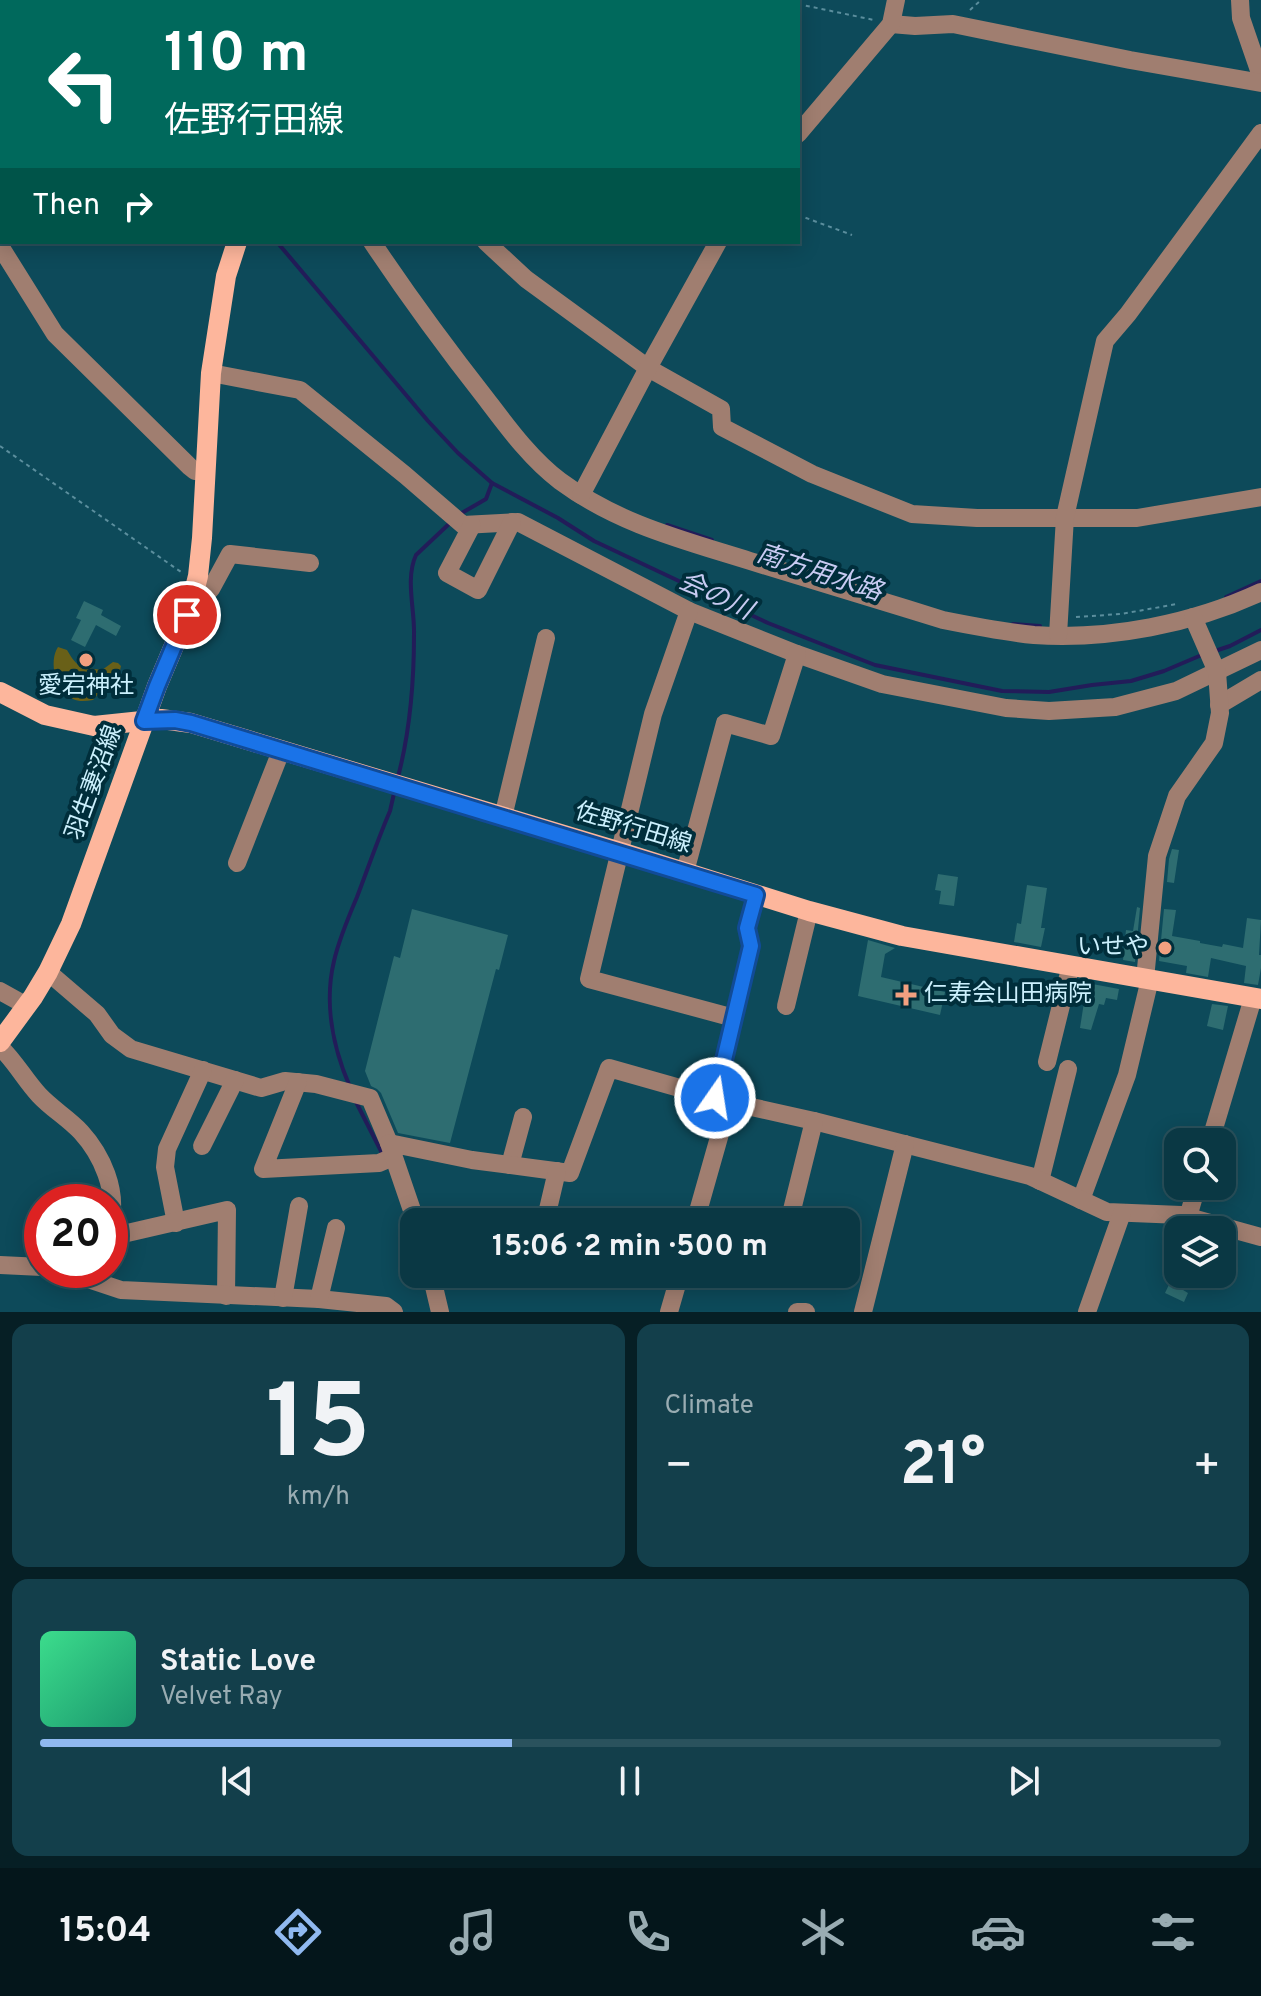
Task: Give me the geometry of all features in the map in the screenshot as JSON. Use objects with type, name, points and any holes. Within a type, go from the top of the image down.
[{"type":"main road","name":"羽生妻沼線","points":[[0,1045],[48,972],[71,924],[157,686],[187,615],[195,586],[206,472],[211,373],[226,276],[236,244]]},
{"type":"main road","name":"佐野行田線","points":[[0,692],[45,715],[94,726],[161,719],[183,721],[809,911],[902,936],[1257,998]]},
{"type":"street","points":[[800,132],[891,24],[896,0]]},
{"type":"street","points":[[1240,0],[1241,18],[1261,76]]},
{"type":"street","points":[[891,24],[953,24],[1261,83]]},
{"type":"street","points":[[1058,627],[1065,517],[1105,341],[1261,133]]},
{"type":"street","points":[[373,244],[457,362],[519,442],[540,464],[581,495],[661,534],[943,620],[1033,635],[1058,627],[1106,633],[1148,627],[1193,617],[1261,592]]},
{"type":"street","points":[[488,244],[526,279],[648,368],[721,409],[722,427],[812,474],[912,514],[977,518],[1137,518],[1261,497]]},
{"type":"street","points":[[581,495],[717,244]]},
{"type":"street","points":[[0,246],[55,334],[190,467],[206,472]]},
{"type":"street","points":[[211,373],[300,390],[463,525],[518,522],[689,611],[882,684],[1006,708],[1049,711],[1115,707],[1176,691],[1261,650]]},
{"type":"street","points":[[472,525],[447,573],[478,590],[512,522]]},
{"type":"street","points":[[195,586],[211,589],[230,554],[310,563]]},
{"type":"street","points":[[689,611],[653,714],[589,979],[734,1018]]},
{"type":"street","points":[[1081,1200],[1127,1075],[1148,979],[1157,856],[1177,796],[1214,743],[1220,713],[1217,672],[1193,617]]},
{"type":"street","points":[[503,817],[546,638]]},
{"type":"street","points":[[685,872],[725,723],[771,736],[797,654]]},
{"type":"street","points":[[1219,705],[1261,680]]},
{"type":"street","points":[[237,863],[281,751]]},
{"type":"street","points":[[698,1208],[722,1100],[734,1018],[751,946],[747,928],[756,895]]},
{"type":"street","points":[[786,1006],[809,911]]},
{"type":"street","points":[[1047,1062],[1071,965]]},
{"type":"street","points":[[48,972],[97,1014],[112,1035],[131,1049],[261,1088],[285,1081],[298,1082],[370,1098],[411,1208]]},
{"type":"street","points":[[0,991],[27,1006]]},
{"type":"street","points":[[1215,1128],[1257,998]]},
{"type":"street","points":[[0,1045],[41,1097],[81,1132],[105,1170],[109,1184]]},
{"type":"street","points":[[391,1150],[570,1173],[609,1068],[722,1100],[1030,1176],[1107,1212],[1184,1216]]},
{"type":"street","points":[[1040,1181],[1068,1069]]},
{"type":"street","points":[[176,1223],[165,1167],[167,1149],[203,1070]]},
{"type":"street","points":[[202,1146],[235,1080]]},
{"type":"street","points":[[298,1082],[263,1169],[379,1163],[391,1150]]},
{"type":"street","points":[[510,1165],[523,1117]]},
{"type":"street","points":[[792,1208],[814,1121]]},
{"type":"street","points":[[863,1312],[905,1144]]},
{"type":"street","points":[[548,1208],[557,1171]]},
{"type":"street","points":[[283,1298],[299,1206]]},
{"type":"street","points":[[128,1233],[227,1210],[226,1296]]},
{"type":"street","points":[[1087,1312],[1122,1213]]},
{"type":"street","points":[[319,1299],[336,1228]]},
{"type":"street","points":[[1236,1230],[1261,1237]]},
{"type":"street","points":[[0,1265],[24,1266]]},
{"type":"street","points":[[118,1288],[319,1299],[386,1306],[394,1312]]},
{"type":"street","points":[[434,1288],[440,1312]]},
{"type":"street","points":[[669,1312],[676,1288]]},
{"type":"street","points":[[797,1312],[806,1312]]},
{"type":"path","points":[[800,4],[891,24]]},
{"type":"path","points":[[800,216],[852,235]]},
{"type":"path","points":[[0,446],[182,572],[195,586]]},
{"type":"path","points":[[1058,627],[1176,604]]},
{"type":"shaded area","points":[[58,647],[67,650],[77,664],[85,667],[102,670],[113,662],[118,663],[121,666],[116,688],[97,687],[99,693],[93,700],[78,701],[67,695],[55,676],[54,660]]},
{"type":"building","points":[[84,601],[103,610],[101,615],[121,626],[116,636],[96,625],[85,647],[71,640],[81,620],[76,618]]},
{"type":"building","points":[[1172,849],[1179,850],[1174,883],[1167,882]]},
{"type":"building","points":[[938,874],[958,877],[954,906],[939,904],[941,891],[935,890]]},
{"type":"building","points":[[1027,885],[1047,888],[1041,947],[1014,942],[1017,923],[1021,924]]},
{"type":"building","points":[[1137,907],[1140,908],[1135,962],[1123,960],[1126,930],[1133,931]]},
{"type":"building","points":[[412,909],[508,935],[499,970],[496,969],[450,1143],[398,1133],[381,1093],[371,1086],[365,1071],[394,956],[400,958]]},
{"type":"building","points":[[1164,909],[1176,910],[1172,936],[1222,947],[1223,944],[1243,948],[1247,918],[1261,920],[1258,985],[1244,983],[1246,966],[1211,958],[1208,977],[1186,973],[1187,966],[1159,961]]},
{"type":"building","points":[[868,940],[895,948],[885,954],[881,977],[945,992],[940,1015],[858,996]]},
{"type":"building","points":[[1087,983],[1119,989],[1117,1000],[1106,998],[1104,1005],[1099,1004],[1091,1030],[1080,1028]]},
{"type":"building","points":[[1212,1004],[1228,1006],[1223,1030],[1207,1026]]},
{"type":"building","points":[[1167,1288],[1184,1288],[1188,1293],[1184,1302],[1165,1293]]},
{"type":"waterway","name":"会の川","points":[[279,244],[428,421],[492,483],[594,541],[768,623],[875,665],[1002,691],[1049,692],[1131,681],[1204,654]]},
{"type":"waterway","points":[[460,514],[486,499],[492,483]]},
{"type":"waterway","points":[[398,777],[406,742],[412,689],[413,564],[416,555],[450,523]]},
{"type":"waterway","name":"南方用水路","points":[[667,525],[712,540]]},
{"type":"waterway","name":"南方用水路","points":[[1226,597],[1261,581]]},
{"type":"waterway","name":"南方用水路","points":[[1013,624],[1040,626]]},
{"type":"waterway","name":"会の川","points":[[1212,652],[1261,630]]},
{"type":"waterway","points":[[350,1087],[332,1025],[331,977],[341,937],[390,811],[395,789]]},
{"type":"waterway","points":[[356,1102],[383,1155]]},
{"type":"place","name":"愛宕神社","points":[[86,660]]},
{"type":"place","name":"いせや","points":[[1165,948]]},
{"type":"place","name":"仁寿会山田病院","points":[[906,995]]},
{"type":"route","points":[[187,615],[144,721],[161,719],[191,723],[756,895],[747,928],[751,946],[715,1098]]}]
